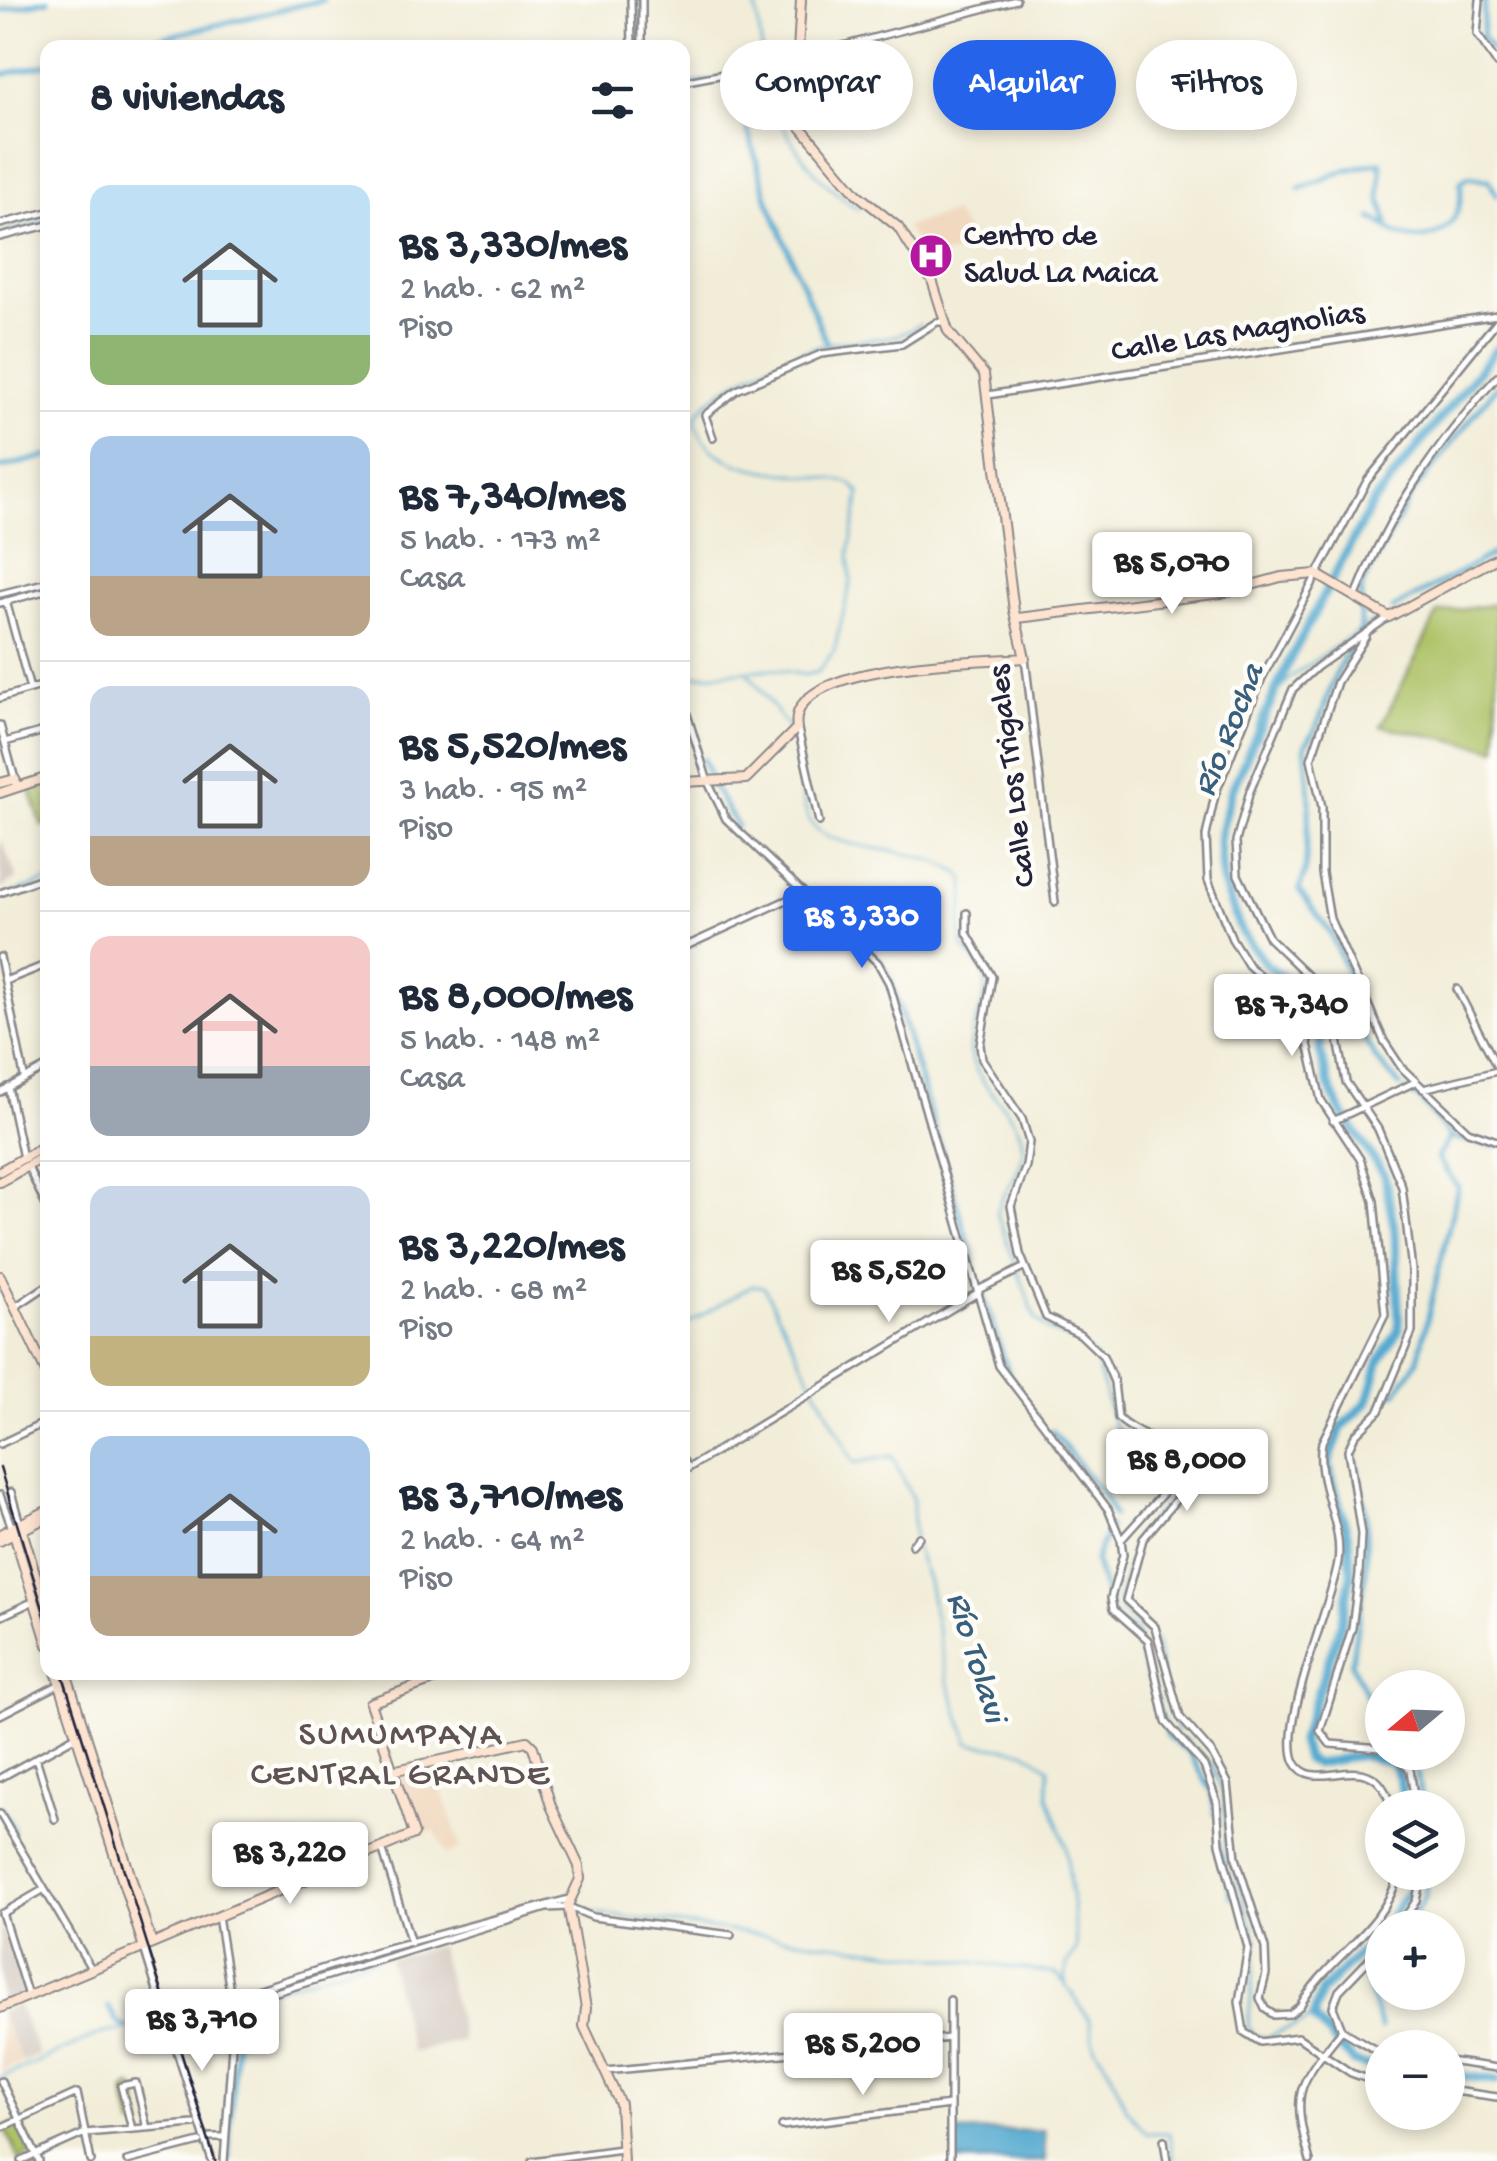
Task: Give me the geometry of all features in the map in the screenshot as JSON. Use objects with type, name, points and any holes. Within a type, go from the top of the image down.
[{"type":"street","points":[[631,0],[632,40]]},
{"type":"street","points":[[642,0],[642,40]]},
{"type":"street","name":"Calle Los Trigales","points":[[800,40],[801,0]]},
{"type":"street","points":[[861,40],[1016,0]]},
{"type":"street","points":[[1480,0],[1481,39],[1497,63]]},
{"type":"street","points":[[690,80],[720,75]]},
{"type":"street","name":"Calle Los Trigales","points":[[801,130],[857,194],[898,227],[941,302],[945,322],[984,374],[1025,658],[1054,902]]},
{"type":"street","points":[[0,224],[40,214]]},
{"type":"street","points":[[0,237],[40,228]]},
{"type":"street","points":[[1385,1790],[1383,1782],[1370,1773],[1308,1773],[1299,1768],[1291,1746],[1300,1695],[1338,1560],[1320,1453],[1382,1324],[1386,1304],[1370,1184],[1360,1159],[1317,1089],[1301,1012],[1248,965],[1232,938],[1211,894],[1205,845],[1216,795],[1246,712],[1376,468],[1497,318]]},
{"type":"street","name":"Calle Las Magnolias","points":[[985,395],[1497,318]]},
{"type":"street","points":[[714,438],[705,415],[737,390],[821,354],[902,344],[945,322]]},
{"type":"street","points":[[1352,597],[1372,551],[1412,482],[1497,377]]},
{"type":"street","points":[[1365,1747],[1330,1744],[1320,1731],[1352,1628],[1359,1574],[1361,1534],[1348,1450],[1355,1434],[1378,1411],[1415,1316],[1404,1194],[1346,1082],[1330,996],[1269,938],[1238,874],[1236,841],[1250,791],[1293,690],[1316,666],[1389,617],[1497,558]]},
{"type":"street","points":[[1018,618],[1222,593],[1281,578],[1318,575],[1389,617]]},
{"type":"street","points":[[0,594],[40,584]]},
{"type":"street","points":[[30,689],[3,602],[40,592]]},
{"type":"street","points":[[1367,634],[1337,682],[1312,759],[1322,807],[1322,873],[1335,936],[1384,1041],[1414,1082],[1468,1132],[1497,1141]]},
{"type":"street","points":[[819,822],[794,732],[804,698],[846,677],[1025,658]]},
{"type":"street","points":[[0,698],[40,686]]},
{"type":"street","points":[[690,724],[708,782],[726,819],[878,963],[889,983],[1006,1377],[1108,1509],[1123,1554],[1111,1598],[1112,1609],[1148,1640],[1166,1722],[1204,1766],[1217,1802],[1220,1844],[1248,1948],[1239,2002],[1241,2027],[1254,2041],[1298,2037],[1365,2080]]},
{"type":"street","points":[[0,726],[16,782]]},
{"type":"street","points":[[5,742],[40,732]]},
{"type":"street","points":[[690,782],[746,779],[794,732]]},
{"type":"street","points":[[0,783],[40,778]]},
{"type":"street","points":[[0,793],[16,782]]},
{"type":"street","points":[[0,893],[40,879]]},
{"type":"street","points":[[690,944],[793,897],[799,890]]},
{"type":"street","points":[[967,913],[966,933],[992,977],[980,1046],[982,1060],[1022,1119],[1029,1142],[1026,1166],[1012,1206],[1024,1268],[1046,1317],[1080,1334],[1103,1356],[1114,1382],[1118,1418],[1165,1443],[1178,1457],[1187,1476],[1180,1495],[1143,1539],[1126,1600],[1156,1627],[1180,1717],[1211,1752],[1228,1783],[1236,1858],[1265,1948],[1266,1974],[1260,1998],[1265,2009],[1274,2016],[1290,2014],[1300,2006],[1371,1926],[1394,1890]]},
{"type":"street","points":[[0,957],[24,1076]]},
{"type":"street","points":[[6,980],[40,967]]},
{"type":"street","points":[[1422,1088],[1497,1069],[1457,989]]},
{"type":"street","points":[[0,1092],[40,1069]]},
{"type":"street","points":[[1334,1120],[1414,1082]]},
{"type":"street","points":[[8,1087],[26,1162],[40,1193]]},
{"type":"street","points":[[0,1182],[40,1151]]},
{"type":"street","points":[[0,1171],[40,1157]]},
{"type":"street","points":[[690,1467],[978,1291],[1024,1268]]},
{"type":"street","points":[[0,1276],[4,1296],[15,1307],[40,1359]]},
{"type":"street","points":[[15,1307],[40,1291]]},
{"type":"street","points":[[0,1444],[40,1426]]},
{"type":"street","points":[[1118,1438],[1157,1458],[1166,1472],[1166,1490],[1121,1540]]},
{"type":"street","points":[[11,1492],[40,1620]]},
{"type":"street","points":[[0,1494],[40,1592]]},
{"type":"street","points":[[0,1537],[40,1518]]},
{"type":"street","points":[[0,1617],[34,1601]]},
{"type":"street","points":[[59,1680],[148,1946]]},
{"type":"street","points":[[68,1680],[166,2017]]},
{"type":"street","points":[[0,2008],[414,1834],[370,1703],[433,1680]]},
{"type":"street","points":[[0,1715],[60,1684]]},
{"type":"street","points":[[0,1778],[76,1736]]},
{"type":"street","points":[[392,1771],[527,1741],[579,1866],[580,1880],[569,1903],[586,2008],[584,2026],[620,2104],[623,2161]]},
{"type":"street","points":[[36,1758],[55,1819]]},
{"type":"street","points":[[0,1814],[92,1970]]},
{"type":"street","points":[[382,1848],[411,1943]]},
{"type":"street","points":[[28,1996],[1,1913],[42,1890]]},
{"type":"street","points":[[176,2024],[229,2002],[411,1943],[569,1903]]},
{"type":"street","points":[[260,1996],[569,1903],[593,1917],[730,1934]]},
{"type":"street","points":[[218,1916],[229,2002],[224,2161]]},
{"type":"street","points":[[1365,1965],[1334,1999],[1334,2016],[1340,2032],[1365,2045]]},
{"type":"street","points":[[950,2000],[950,2161]]},
{"type":"street","points":[[162,2027],[169,2026],[212,2161]]},
{"type":"street","points":[[1310,2161],[1296,2103],[1300,2089],[1340,2032]]},
{"type":"street","points":[[604,2072],[950,2038]]},
{"type":"street","points":[[1465,2063],[1497,2068]]},
{"type":"street","points":[[1,2081],[37,2158]]},
{"type":"street","points":[[132,2129],[121,2086],[136,2083],[147,2128]]},
{"type":"street","points":[[0,2128],[77,2093],[91,2161]]},
{"type":"street","points":[[1465,2093],[1497,2098]]},
{"type":"street","points":[[782,2126],[950,2105]]},
{"type":"street","points":[[22,2161],[37,2158],[85,2132],[194,2124]]},
{"type":"street","points":[[211,2137],[223,2138]]},
{"type":"street","points":[[1164,2140],[1167,2161]]},
{"type":"street","points":[[127,2161],[200,2142]]},
{"type":"street","points":[[532,2161],[624,2149]]},
{"type":"shaded area","points":[[953,212],[976,246],[928,261],[905,227]]},
{"type":"shaded area","points":[[0,837],[17,878],[0,889]]},
{"type":"shaded area","points":[[435,1767],[461,1848],[447,1855],[434,1830],[420,1836],[399,1776]]},
{"type":"shaded area","points":[[0,1922],[25,1993],[0,2006]]},
{"type":"shaded area","points":[[439,1946],[463,2040],[411,2053],[389,1959]]},
{"type":"shaded area","points":[[18,2005],[39,2055],[22,2062],[0,2012]]},
{"type":"shaded area","points":[[0,2012],[22,2062],[0,2072]]},
{"type":"green space","points":[[1497,604],[1497,749],[1381,726],[1438,613]]},
{"type":"green space","points":[[40,785],[40,820],[29,787]]},
{"type":"green space","points":[[130,2086],[135,2088],[142,2126],[132,2125],[124,2091]]},
{"type":"green space","points":[[19,2122],[33,2153],[19,2160],[5,2128]]},
{"type":"water","points":[[1044,2130],[1045,2161],[954,2161],[955,2132]]},
{"type":"waterway","points":[[0,11],[48,0]]},
{"type":"waterway","points":[[152,40],[323,0]]},
{"type":"waterway","points":[[638,0],[639,40]]},
{"type":"waterway","points":[[755,0],[761,40]]},
{"type":"waterway","points":[[1485,0],[1482,37],[1497,56]]},
{"type":"waterway","points":[[0,75],[40,66]]},
{"type":"waterway","points":[[690,85],[740,76],[743,113],[768,201],[827,344]]},
{"type":"waterway","points":[[786,130],[810,166],[858,209]]},
{"type":"waterway","points":[[1300,189],[1346,170],[1381,162],[1380,197],[1389,229],[1417,238],[1430,237],[1450,223],[1457,212],[1460,183],[1467,177],[1489,180],[1497,196]]},
{"type":"waterway","points":[[1372,218],[1387,227]]},
{"type":"waterway","points":[[0,232],[40,222]]},
{"type":"waterway","points":[[690,676],[772,669],[805,675],[818,672],[834,651],[851,582],[849,554],[860,493],[850,483],[762,470],[720,455],[705,442],[695,422],[701,410],[732,385],[797,354],[831,343],[900,335],[920,324]]},
{"type":"waterway","name":"Río Rocha","points":[[1402,1790],[1392,1762],[1360,1755],[1316,1764],[1306,1759],[1301,1741],[1341,1624],[1351,1574],[1348,1537],[1328,1464],[1341,1428],[1368,1401],[1380,1360],[1399,1329],[1395,1231],[1384,1175],[1339,1108],[1328,1082],[1320,1051],[1322,1020],[1308,996],[1266,964],[1241,931],[1223,884],[1219,840],[1231,792],[1289,661],[1372,504],[1497,348]]},
{"type":"waterway","points":[[1400,1086],[1376,1059],[1360,1031],[1360,1003],[1330,932],[1299,890],[1305,873],[1310,799],[1305,745],[1320,719],[1341,664],[1360,640],[1361,587],[1411,495],[1497,386]]},
{"type":"waterway","points":[[0,468],[40,458]]},
{"type":"waterway","points":[[1393,609],[1497,552]]},
{"type":"waterway","points":[[0,598],[40,587]]},
{"type":"waterway","points":[[1280,690],[1288,679],[1378,618]]},
{"type":"waterway","points":[[749,674],[789,729]]},
{"type":"waterway","points":[[690,715],[691,720]]},
{"type":"waterway","points":[[793,736],[806,813],[821,832],[837,840],[927,859],[963,877],[961,938],[966,951],[983,971],[986,984],[971,1040],[972,1058],[983,1082],[1016,1124],[1023,1150],[997,1214],[1036,1320],[1048,1330],[1079,1343],[1095,1358],[1115,1429],[1167,1454],[1178,1475],[1171,1496],[1136,1536],[1118,1599],[1122,1612],[1156,1641],[1164,1697],[1178,1732]]},
{"type":"waterway","points":[[703,759],[710,777]]},
{"type":"waterway","points":[[713,786],[737,826]]},
{"type":"waterway","points":[[0,898],[40,884]]},
{"type":"waterway","points":[[847,930],[880,959],[890,977],[974,1263]]},
{"type":"waterway","points":[[1365,1692],[1351,1663],[1366,1571],[1366,1515],[1354,1452],[1389,1394],[1397,1392],[1418,1360],[1458,1187],[1437,1158],[1450,1137],[1420,1099],[1406,1091]]},
{"type":"waterway","points":[[1450,1137],[1497,1146]]},
{"type":"waterway","name":"Río Tolavi","points":[[0,1176],[16,1166]]},
{"type":"waterway","name":"Río Tolavi","points":[[690,1322],[753,1285],[764,1287],[854,1463],[892,1456],[913,1500],[914,1538]]},
{"type":"waterway","points":[[984,1297],[1011,1380]]},
{"type":"waterway","points":[[1052,1431],[1105,1497],[1113,1516]]},
{"type":"waterway","points":[[1109,1527],[1095,1560],[1113,1619],[1135,1634],[1167,1736],[1189,1752],[1211,1790],[1216,1814]]},
{"type":"waterway","name":"Río Tolavi","points":[[915,1546],[928,1582],[948,1682],[969,1743],[1025,1751],[1049,1768],[1048,1796],[1066,1846],[1077,1948],[1067,1964],[1065,1983],[1090,2021],[1095,2048],[1110,2069],[1126,2109],[1147,2133],[1169,2133],[1173,2161]]},
{"type":"waterway","points":[[1183,1738],[1213,1765],[1224,1797],[1226,1845],[1257,1941],[1248,2026],[1254,2035],[1266,2038],[1313,2018]]},
{"type":"waterway","points":[[1416,1770],[1420,1790]]},
{"type":"waterway","points":[[0,1807],[13,1831]]},
{"type":"waterway","points":[[1218,1844],[1232,1897]]},
{"type":"waterway","name":"Río Rocha","points":[[1396,1910],[1409,1890]]},
{"type":"waterway","points":[[1417,1910],[1425,1890]]},
{"type":"waterway","points":[[572,1903],[594,1913],[1055,1973],[1064,1982]]},
{"type":"waterway","points":[[235,2001],[477,1926]]},
{"type":"waterway","name":"Río Rocha","points":[[1365,1947],[1321,1992],[1313,2018],[1354,2062],[1365,2066]]},
{"type":"waterway","points":[[0,2078],[103,2033],[161,2024],[226,2003]]},
{"type":"waterway","points":[[109,2007],[117,2022],[127,2028]]},
{"type":"waterway","points":[[1375,2010],[1381,2028]]},
{"type":"waterway","points":[[228,2161],[237,2015]]},
{"type":"waterway","name":"Río Rocha","points":[[1465,2076],[1497,2080]]},
{"type":"tram line","points":[[0,1468],[40,1599]]},
{"type":"tram line","points":[[65,1680],[215,2161]]},
{"type":"place","name":"Centro de Salud La Maica","points":[[931,256]]},
{"type":"district","name":"SUMUMPAYA CENTRAL GRANDE","points":[[401,1756]]}]
